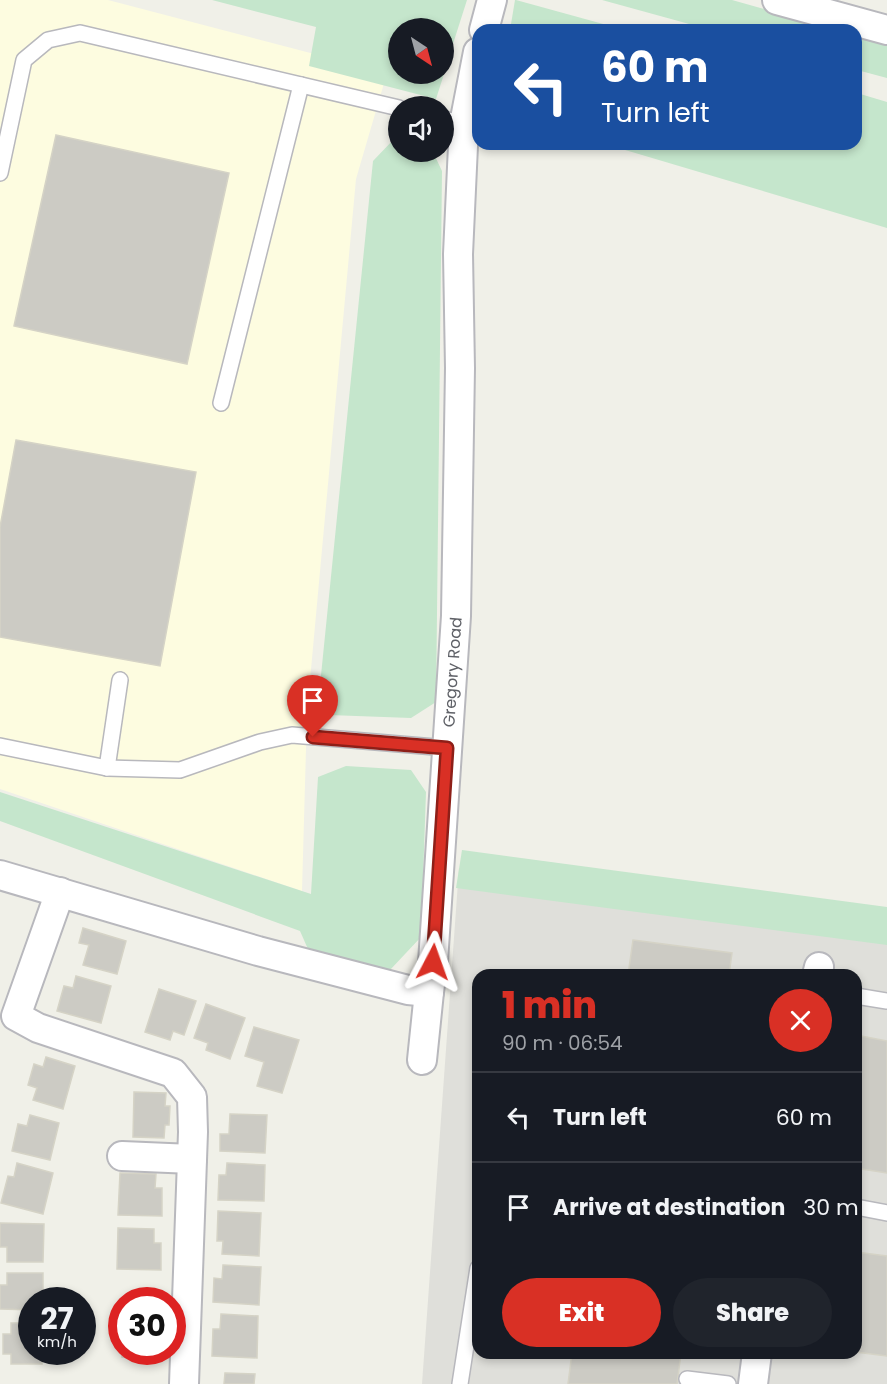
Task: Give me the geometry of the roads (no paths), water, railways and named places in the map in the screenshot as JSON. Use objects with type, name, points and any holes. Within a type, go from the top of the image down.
[{"type":"street","points":[[486,24],[492,0]]},
{"type":"street","points":[[777,0],[887,30]]},
{"type":"street","name":"Gregory Road","points":[[422,1060],[433,962],[456,616],[460,368],[454,121],[472,69]]},
{"type":"street","points":[[0,874],[258,951],[408,990],[429,992]]},
{"type":"street","points":[[60,892],[16,1016],[57,1034],[173,1072],[192,1097],[184,1384]]},
{"type":"street","points":[[122,1156],[192,1159]]},
{"type":"street","points":[[753,1384],[756,1359]]},
{"type":"lane","points":[[0,173],[24,60],[48,40],[80,33],[388,105]]},
{"type":"lane","points":[[221,404],[301,85]]},
{"type":"lane","points":[[107,768],[120,680]]},
{"type":"lane","points":[[0,746],[107,768],[180,770],[260,742],[292,735],[447,748]]},
{"type":"lane","points":[[862,997],[887,1001]]},
{"type":"lane","points":[[862,1208],[887,1213]]},
{"type":"lane","points":[[460,1384],[472,1340]]},
{"type":"lane","points":[[687,1378],[728,1384]]}]
